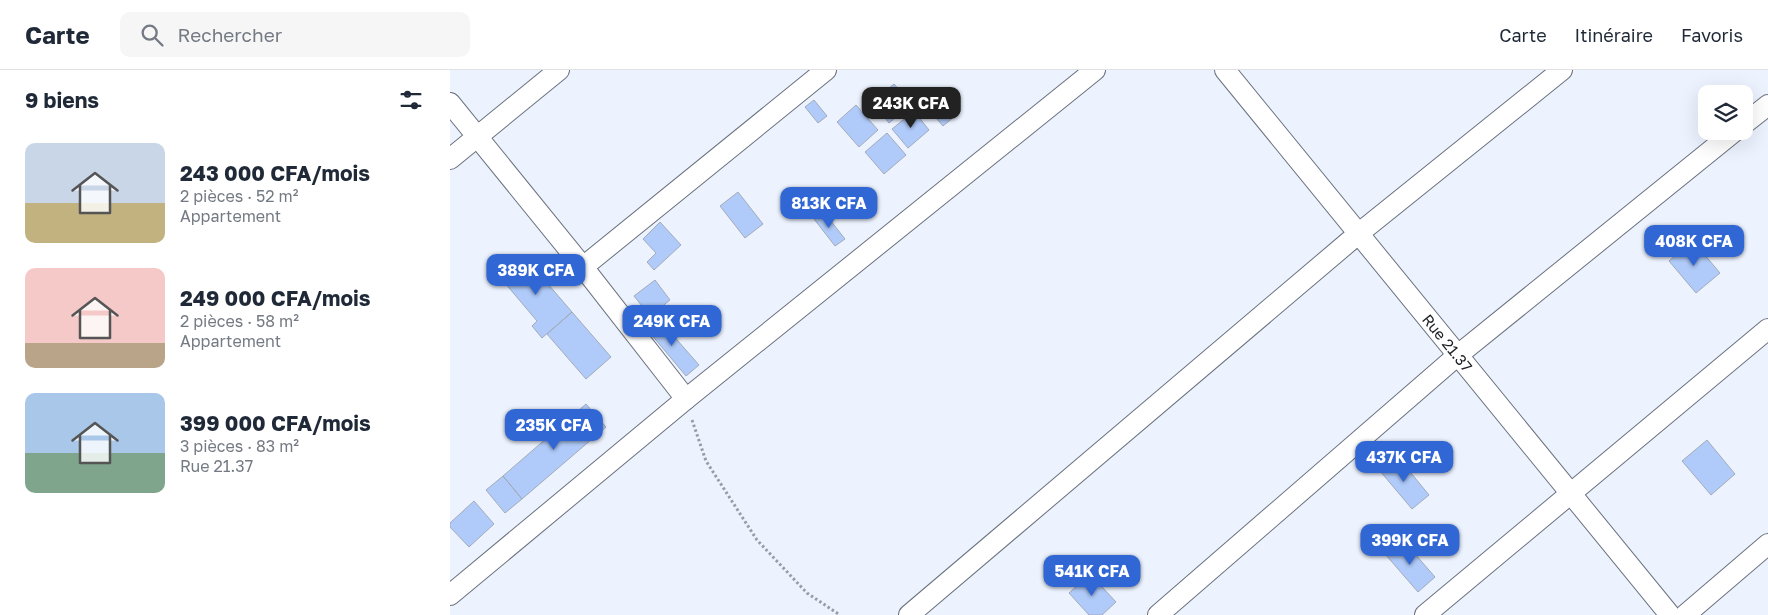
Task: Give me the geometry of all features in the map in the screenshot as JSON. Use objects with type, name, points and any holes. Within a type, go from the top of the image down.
[{"type":"street","points":[[450,159],[559,70]]},
{"type":"street","points":[[583,267],[826,70]]},
{"type":"street","points":[[450,595],[686,399],[1095,70]]},
{"type":"street","name":"Rue 21.37","points":[[1225,70],[1670,615]]},
{"type":"street","points":[[909,615],[1358,234],[1562,70]]},
{"type":"street","points":[[450,103],[583,267],[686,399]]},
{"type":"street","points":[[1753,117],[1768,105]]},
{"type":"street","points":[[1158,615],[1458,355],[1724,140]]},
{"type":"street","points":[[1424,615],[1768,329]]},
{"type":"street","points":[[1685,615],[1768,544]]},
{"type":"path","points":[[686,399],[706,462],[757,540],[806,593],[840,615]]},
{"type":"building","points":[[894,84],[912,104],[889,123],[872,102]]},
{"type":"building","points":[[941,88],[961,111],[943,126],[923,103]]},
{"type":"building","points":[[814,100],[827,116],[818,123],[805,107]]},
{"type":"building","points":[[856,105],[878,130],[859,147],[837,122]]},
{"type":"building","points":[[914,111],[929,130],[908,148],[892,129]]},
{"type":"building","points":[[887,133],[906,155],[884,174],[865,152]]},
{"type":"building","points":[[738,192],[763,224],[745,238],[720,206]]},
{"type":"building","points":[[823,211],[845,239],[835,246],[814,219]]},
{"type":"building","points":[[660,222],[681,245],[654,270],[647,262],[656,253],[643,239]]},
{"type":"building","points":[[1693,241],[1720,273],[1696,293],[1669,261]]},
{"type":"building","points":[[523,255],[572,312],[542,338],[532,326],[537,321],[499,276]]},
{"type":"building","points":[[655,280],[670,300],[650,316],[634,296]]},
{"type":"building","points":[[572,312],[611,357],[586,379],[547,334]]},
{"type":"building","points":[[657,317],[699,365],[686,376],[645,327]]},
{"type":"building","points":[[586,404],[606,427],[522,499],[503,476]]},
{"type":"building","points":[[1707,440],[1735,474],[1711,495],[1682,461]]},
{"type":"building","points":[[1397,456],[1429,495],[1412,509],[1380,471]]},
{"type":"building","points":[[503,476],[522,499],[505,513],[486,490]]},
{"type":"building","points":[[474,501],[494,524],[469,547],[450,527],[450,523]]},
{"type":"building","points":[[1402,539],[1435,577],[1418,592],[1385,554]]},
{"type":"building","points":[[1090,574],[1116,602],[1102,615],[1089,615],[1069,593]]}]
